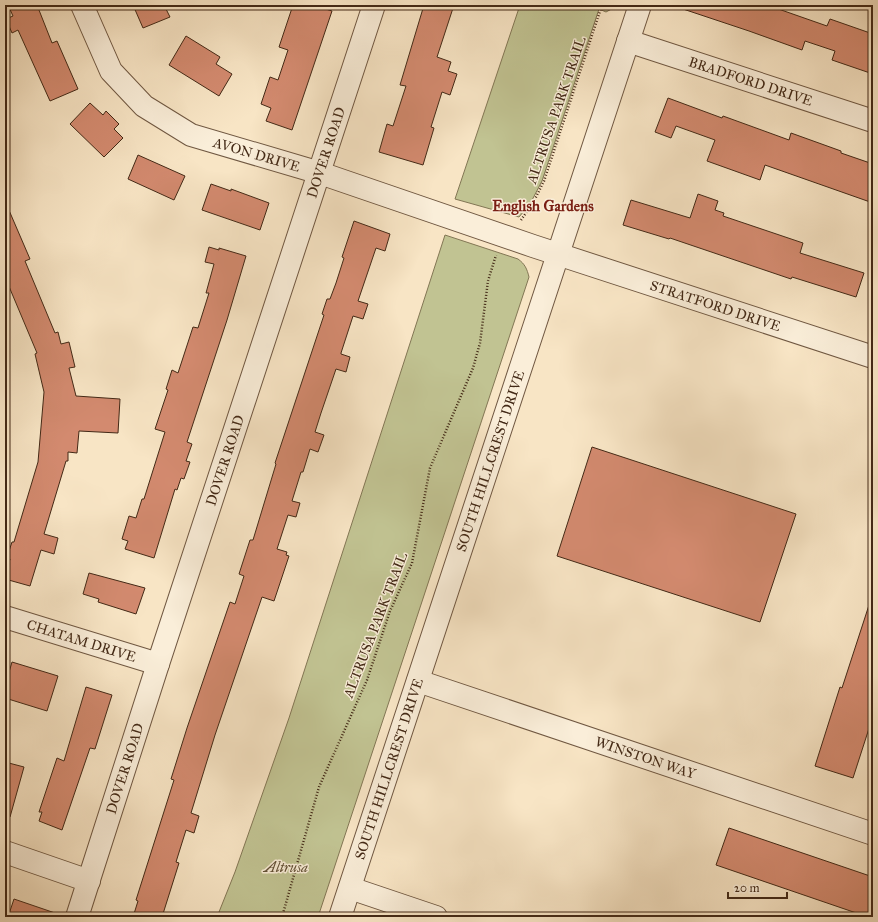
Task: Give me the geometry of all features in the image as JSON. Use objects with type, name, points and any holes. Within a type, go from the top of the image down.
[{"type":"street","name":"AVON DRIVE","points":[[82,5],[111,71],[144,106],[191,135],[320,173],[558,254]]},
{"type":"street","name":"DOVER ROAD","points":[[77,917],[158,664],[374,5]]},
{"type":"street","name":"SOUTH HILLCREST DRIVE","points":[[340,917],[640,5]]},
{"type":"street","name":"BRADFORD DRIVE","points":[[628,41],[873,121]]},
{"type":"street","name":"STRATFORD DRIVE","points":[[558,254],[873,358]]},
{"type":"street","name":"CHATAM DRIVE","points":[[5,618],[158,664]]},
{"type":"street","name":"WINSTON WAY","points":[[418,681],[873,834]]},
{"type":"street","points":[[5,852],[89,881]]},
{"type":"street","points":[[350,888],[436,917]]},
{"type":"path","name":"ALTRUSA PARK TRAIL","points":[[282,917],[319,788],[367,680],[390,611],[412,563],[430,468],[473,368],[480,344],[488,281],[496,254],[533,203],[544,181],[602,5]]},
{"type":"green space","points":[[520,5],[619,5],[606,12],[599,9],[542,181],[530,204],[519,217],[455,199]]},
{"type":"green space","name":"Altrusa","points":[[445,235],[518,259],[525,267],[529,277],[319,914],[312,917],[217,917],[235,872],[289,718]]},
{"type":"building","points":[[8,5],[37,5],[52,43],[57,41],[78,89],[50,101],[18,30],[12,33],[6,19],[13,16]]},
{"type":"building","points":[[133,5],[164,5],[170,17],[143,28]]},
{"type":"building","points":[[293,5],[313,5],[332,11],[292,130],[266,121],[271,108],[261,104],[270,77],[278,80],[288,50],[279,47]]},
{"type":"building","points":[[424,5],[454,5],[437,57],[451,62],[448,71],[457,74],[450,95],[442,92],[431,127],[434,128],[423,165],[379,152],[387,124],[393,126],[406,86],[400,85]]},
{"type":"building","points":[[681,5],[767,5],[827,26],[830,19],[873,34],[873,74],[832,60],[835,51],[805,41],[802,50],[680,8]]},
{"type":"building","points":[[186,36],[220,57],[216,64],[232,74],[219,96],[169,65]]},
{"type":"building","points":[[668,98],[789,140],[791,133],[873,164],[873,203],[765,165],[760,180],[707,161],[715,140],[676,126],[671,138],[655,132]]},
{"type":"building","points":[[90,103],[103,115],[106,111],[119,124],[114,129],[123,138],[104,157],[70,124]]},
{"type":"building","points":[[138,155],[185,176],[174,200],[128,179]]},
{"type":"building","points":[[211,184],[231,191],[231,189],[269,203],[260,230],[202,210]]},
{"type":"building","points":[[698,194],[718,201],[715,210],[724,213],[723,216],[803,243],[800,253],[864,273],[856,297],[792,277],[791,279],[670,238],[669,239],[623,225],[631,200],[690,218]]},
{"type":"building","points":[[5,201],[30,259],[25,261],[55,333],[58,332],[61,344],[69,342],[75,367],[69,368],[76,396],[120,399],[118,433],[79,431],[77,453],[68,452],[68,461],[66,461],[44,534],[58,538],[54,554],[41,550],[30,586],[5,579],[5,576],[10,559],[7,557],[12,542],[14,542],[38,462],[44,392],[35,354],[37,353],[5,277]]},
{"type":"building","points":[[354,221],[390,234],[385,251],[376,248],[358,301],[368,304],[363,319],[353,316],[341,353],[350,357],[346,372],[336,369],[315,432],[324,435],[318,452],[310,449],[303,472],[301,472],[292,501],[300,503],[296,517],[288,515],[277,549],[287,552],[286,555],[289,556],[274,601],[262,597],[215,735],[191,813],[199,816],[194,833],[186,830],[176,862],[179,863],[162,917],[133,917],[138,901],[136,900],[174,780],[171,779],[187,728],[230,602],[235,604],[244,576],[239,574],[250,540],[253,540],[276,464],[275,463],[324,315],[322,314],[327,299],[330,299],[336,283],[344,258],[342,257]]},
{"type":"building","points":[[209,247],[219,250],[219,248],[246,256],[227,320],[187,442],[192,444],[186,461],[190,462],[184,479],[181,478],[177,490],[175,489],[154,558],[125,549],[128,541],[122,539],[129,516],[136,518],[142,499],[144,499],[165,432],[155,429],[168,390],[166,389],[172,370],[178,373],[193,327],[198,328],[209,293],[206,293],[214,264],[205,262]]},
{"type":"building","points":[[592,447],[796,514],[760,622],[557,556]]},
{"type":"building","points":[[89,573],[145,588],[136,614],[98,602],[99,599],[83,594]]},
{"type":"building","points":[[870,602],[873,602],[873,716],[853,778],[815,766],[840,687],[842,688]]},
{"type":"building","points":[[12,662],[58,676],[47,711],[5,698],[5,686]]},
{"type":"building","points":[[86,687],[112,695],[95,749],[90,748],[62,830],[39,821],[42,812],[39,812],[57,758],[64,761]]},
{"type":"building","points":[[5,762],[24,767],[10,817],[5,816]]},
{"type":"building","points":[[729,828],[873,877],[873,917],[868,917],[716,865]]},
{"type":"building","points":[[14,899],[58,914],[57,917],[8,917]]},
{"type":"district","name":"English Gardens","points":[[543,206]]}]
